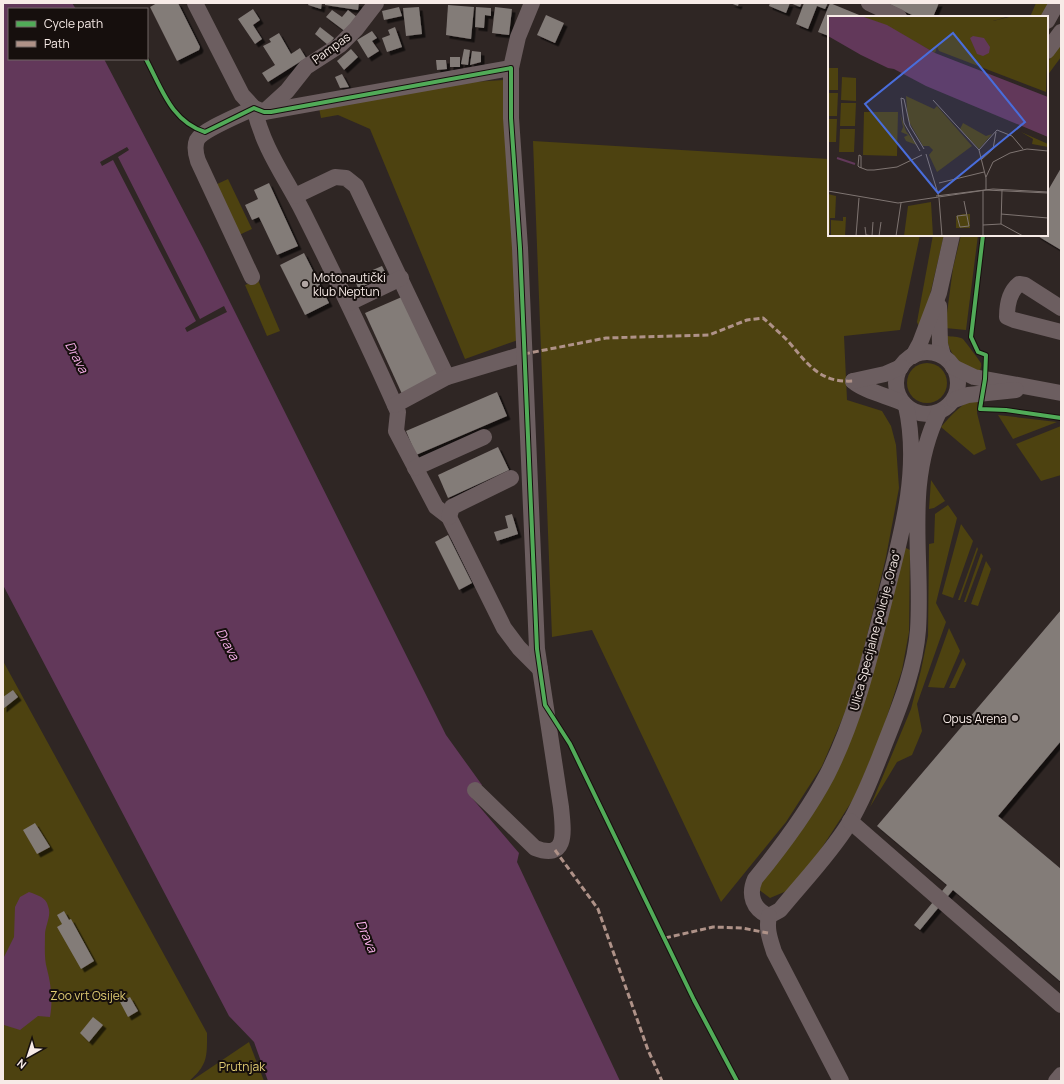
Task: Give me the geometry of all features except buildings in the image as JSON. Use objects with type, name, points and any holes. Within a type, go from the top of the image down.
[{"type":"street","points":[[195,3],[242,95],[259,110],[264,143],[295,196],[348,303],[398,412],[396,431],[415,468],[436,507],[449,517],[504,628],[519,648],[540,669]]},
{"type":"street","name":"Pampas","points":[[259,110],[287,91],[300,74],[313,62],[340,45],[356,29],[376,3]]},
{"type":"street","points":[[475,790],[535,848],[544,852],[555,850],[562,843],[564,833],[561,807],[540,669],[536,627],[520,248],[511,118],[511,68],[518,37],[532,3]]},
{"type":"street","points":[[869,3],[897,16]]},
{"type":"street","points":[[1048,19],[1056,3]]},
{"type":"street","points":[[1048,50],[1061,32]]},
{"type":"street","points":[[252,277],[198,162],[195,146],[197,139],[206,132],[259,110],[311,105],[511,68]]},
{"type":"street","points":[[300,74],[298,83],[299,90],[311,105]]},
{"type":"street","points":[[295,196],[335,177],[346,178],[356,186],[447,377]]},
{"type":"street","points":[[939,293],[939,332],[948,362],[959,380],[958,390],[954,400],[948,407],[939,412],[919,414],[905,404],[886,395],[860,388],[852,381],[885,374],[901,367],[913,356],[920,343],[939,293],[952,236]]},
{"type":"street","points":[[348,303],[401,278]]},
{"type":"street","points":[[1061,308],[1025,286],[1018,284],[1013,288],[1007,308],[1007,317],[1061,332]]},
{"type":"street","points":[[913,356],[923,352],[933,353],[974,376],[1037,389],[1061,392]]},
{"type":"street","points":[[395,405],[447,377],[524,354]]},
{"type":"street","points":[[901,367],[897,376],[896,386],[898,395],[905,404]]},
{"type":"street","points":[[954,400],[968,395],[1037,389]]},
{"type":"street","name":"Ulica Specijalne policije „Orao“","points":[[905,404],[912,438],[906,512],[870,658],[859,697],[842,743],[827,774],[810,806],[790,835],[755,879],[751,888],[751,896],[756,907],[769,916],[780,910],[809,876],[850,821],[895,717],[913,663],[918,630],[916,531],[919,489],[928,437],[939,412]]},
{"type":"street","points":[[415,468],[484,437]]},
{"type":"street","points":[[449,517],[452,507],[511,478]]},
{"type":"street","points":[[850,821],[1061,1004]]},
{"type":"street","points":[[769,916],[767,924],[768,933],[774,952],[841,1081]]},
{"type":"street","points":[[1056,1081],[1061,1075]]},
{"type":"green space","points":[[1036,3],[1048,3],[1042,16],[1030,16]]},
{"type":"green space","points":[[1061,43],[1061,57],[1048,75],[1048,62]]},
{"type":"green space","points":[[503,80],[518,340],[465,359],[370,129],[338,115],[321,118],[319,108],[458,83]]},
{"type":"green space","points":[[533,141],[828,159],[828,236],[920,236],[900,330],[844,336],[847,400],[882,411],[891,426],[896,445],[899,488],[886,557],[862,657],[846,710],[822,766],[786,822],[721,902],[592,630],[552,637]]},
{"type":"green space","points":[[228,179],[252,229],[239,235],[215,185]]},
{"type":"green space","points":[[933,236],[944,236],[929,299],[919,327],[917,322]]},
{"type":"green space","points":[[961,236],[978,236],[966,330],[945,328],[953,268]]},
{"type":"green space","points":[[258,280],[280,331],[267,336],[245,285]]},
{"type":"green space","points":[[947,336],[963,339],[981,363],[980,372],[967,367],[953,355]]},
{"type":"green space","points":[[931,363],[938,366],[944,372],[947,383],[946,391],[938,400],[931,403],[923,403],[916,400],[908,391],[907,379],[910,372],[919,364]]},
{"type":"green space","points":[[978,397],[977,413],[986,449],[974,455],[941,427],[958,409],[972,399]]},
{"type":"green space","points":[[998,415],[1057,422],[1013,439]]},
{"type":"green space","points":[[1061,426],[1061,475],[1041,481],[1016,444]]},
{"type":"green space","points":[[931,480],[945,501],[934,508],[929,509]]},
{"type":"green space","points":[[948,505],[957,518],[936,603],[946,622],[917,704],[922,731],[912,755],[897,762],[870,807],[911,709],[928,636],[929,544],[934,543],[935,514]]},
{"type":"green space","points":[[961,524],[973,541],[953,598],[942,594]]},
{"type":"green space","points":[[904,547],[910,550],[909,632],[902,670],[881,735],[854,798],[821,849],[789,890],[770,898],[758,889],[762,876],[813,809]]},
{"type":"green space","points":[[977,547],[978,549],[960,600],[958,600]]},
{"type":"green space","points":[[981,553],[983,556],[966,602],[964,602]]},
{"type":"green space","points":[[986,561],[991,569],[978,606],[971,604]]},
{"type":"green space","points":[[949,628],[960,651],[944,688],[928,687]]},
{"type":"green space","points":[[963,658],[966,664],[955,688],[949,688]]},
{"type":"green space","name":"Zoo vrt Osijek","points":[[3,661],[207,1033],[205,1060],[200,1070],[189,1081],[3,1081]]},
{"type":"green space","name":"Prutnjak","points":[[249,1042],[264,1081],[191,1081]]},
{"type":"water","name":"Drava","points":[[3,3],[72,3],[75,8],[8,8],[8,60],[105,60],[203,248],[446,735],[482,785],[475,790],[472,798],[519,853],[517,862],[620,1081],[268,1081],[254,1042],[229,1016],[3,585]]},
{"type":"water","points":[[29,892],[43,898],[47,903],[49,910],[49,917],[45,931],[45,952],[51,1005],[50,1017],[38,1016],[20,1030],[4,1025],[3,1023],[3,959],[14,937],[15,907],[20,897]]},
{"type":"pier","points":[[127,147],[129,150],[118,157],[200,319],[224,306],[227,312],[187,332],[185,328],[196,321],[113,160],[102,166],[100,162]]},
{"type":"marked path","points":[[524,354],[606,338],[709,335],[747,320],[763,318],[788,341],[815,370],[831,379],[853,381]]},
{"type":"marked path","points":[[555,850],[598,909],[648,1050],[662,1081]]},
{"type":"marked path","points":[[665,938],[713,927],[742,928],[768,933]]},
{"type":"cycle path","points":[[147,60],[169,103],[176,112],[193,127],[205,132],[254,108],[264,112],[271,112],[511,68],[511,118],[520,248],[537,649],[545,705],[570,744],[694,1000],[737,1081]]},
{"type":"cycle path","points":[[983,236],[971,337],[978,352],[986,355],[985,379],[980,409],[1006,410],[1061,418]]},
{"type":"place","name":"Motonautički klub Neptun","points":[[305,284]]},
{"type":"place","name":"Opus Arena","points":[[1015,718]]}]
